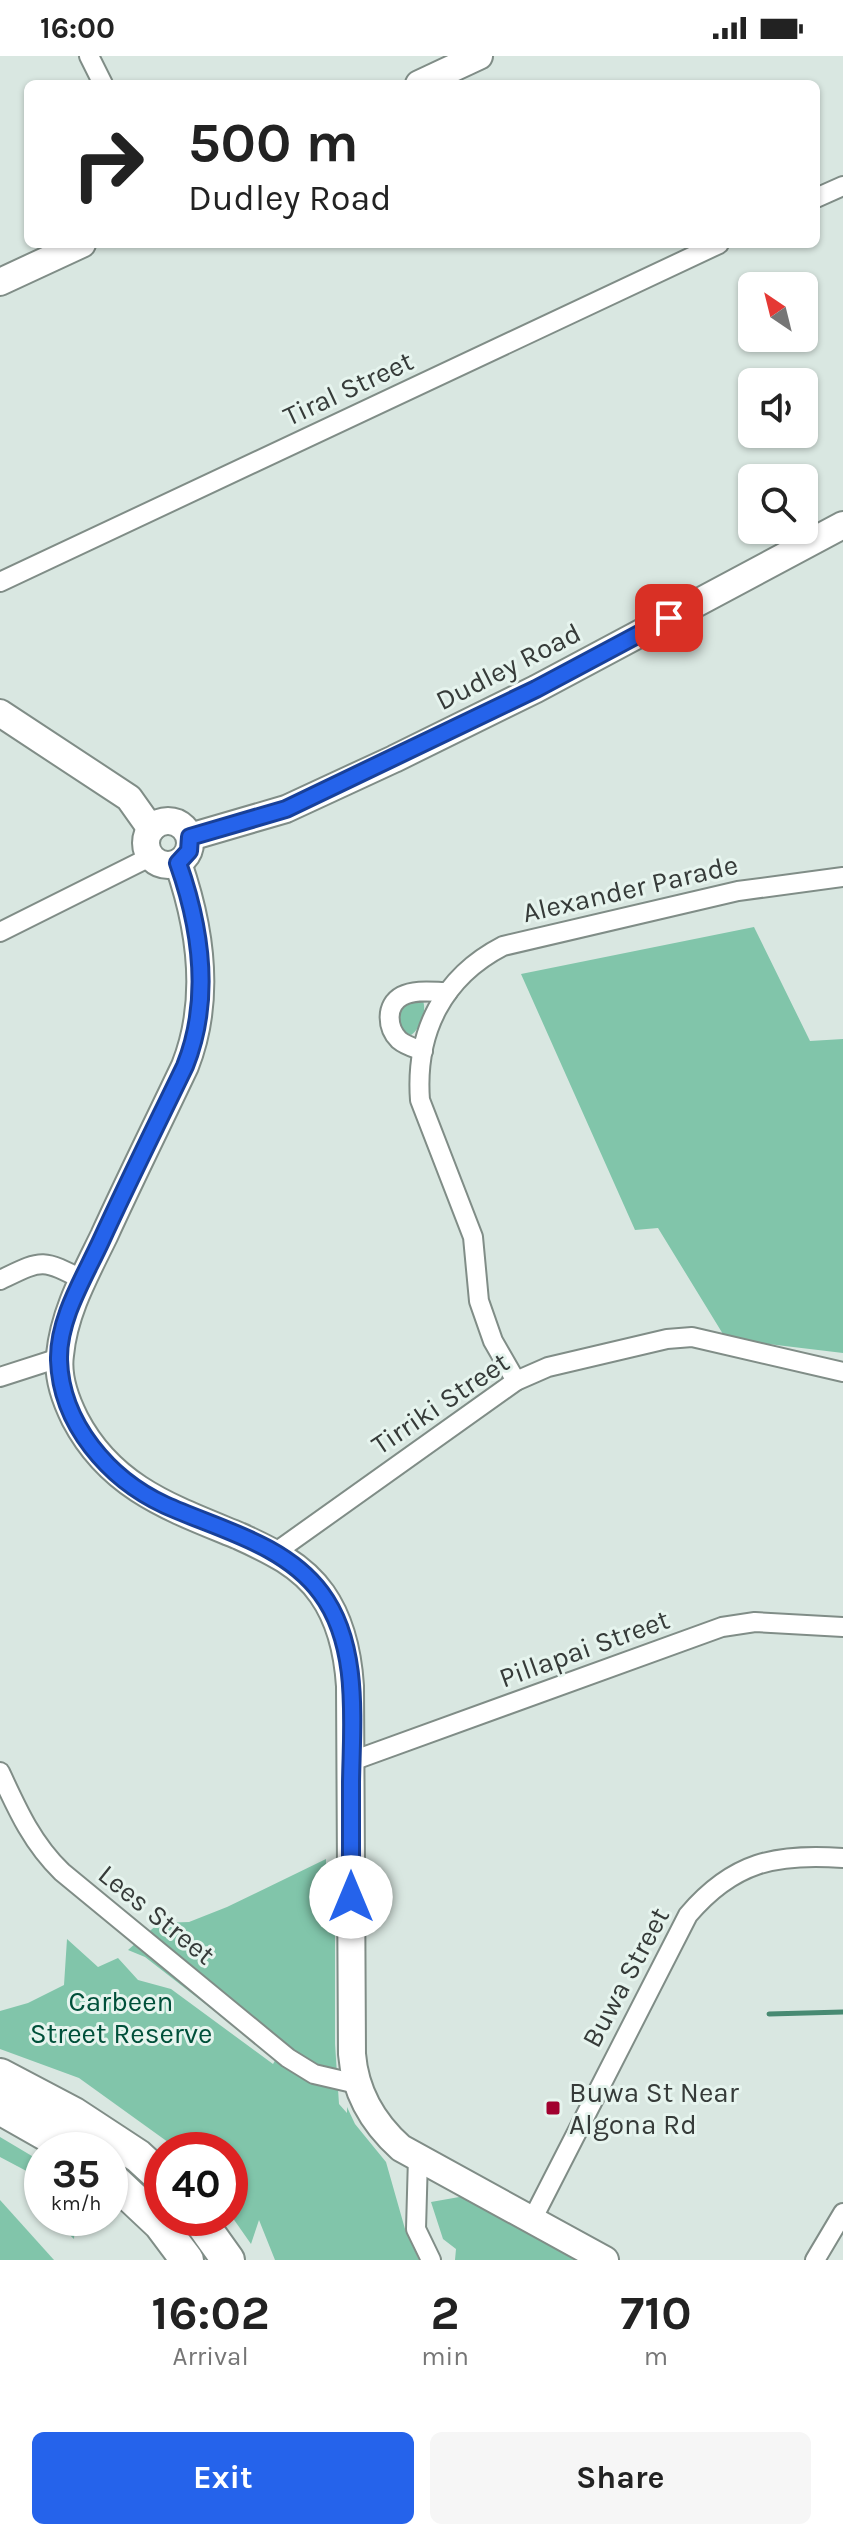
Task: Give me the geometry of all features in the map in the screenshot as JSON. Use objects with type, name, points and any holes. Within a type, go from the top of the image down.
[{"type":"highway","points":[[0,2075],[74,2114],[144,2162]]},
{"type":"highway","points":[[0,2108],[42,2132]]},
{"type":"highway","points":[[128,2194],[152,2216],[187,2260]]},
{"type":"highway","points":[[211,2236],[228,2260]]},
{"type":"street","points":[[89,56],[101,80]]},
{"type":"street","points":[[428,80],[479,56]]},
{"type":"street","points":[[820,196],[843,186]]},
{"type":"street","points":[[0,282],[73,248]]},
{"type":"street","name":"Tiral Street","points":[[0,582],[710,248]]},
{"type":"street","name":"Dudley Road","points":[[190,837],[286,809],[394,759],[536,689],[843,525]]},
{"type":"street","points":[[0,713],[129,798],[151,829]]},
{"type":"street","points":[[165,821],[176,822],[188,831],[189,851],[178,863],[163,865],[150,857],[146,841],[151,829],[165,821]]},
{"type":"street","points":[[0,932],[150,857]]},
{"type":"street","points":[[178,863],[193,908],[199,944],[196,1031],[185,1066],[72,1302],[59,1358],[69,1407],[96,1452],[119,1477],[164,1504],[276,1552],[309,1578],[322,1594],[339,1629],[349,1666],[352,1761],[352,2054],[364,2103],[387,2135],[401,2148],[605,2260]]},
{"type":"street","name":"Alexander Parade","points":[[516,1381],[493,1341],[479,1301],[473,1237],[426,1119],[419,1078],[423,1051],[432,1021],[448,992],[478,959],[503,946],[738,891],[843,877]]},
{"type":"street","points":[[423,1051],[399,1040],[390,1026],[391,1011],[400,996],[448,992]]},
{"type":"street","points":[[0,1280],[34,1264],[46,1262],[83,1280]]},
{"type":"street","name":"Tirriki Street","points":[[276,1552],[516,1381],[548,1367],[667,1339],[692,1337],[843,1372]]},
{"type":"street","points":[[0,1377],[59,1358]]},
{"type":"street","name":"Pillapai Street","points":[[352,1761],[722,1627],[755,1622],[843,1627]]},
{"type":"street","name":"Lees Street","points":[[0,1772],[24,1825],[44,1855],[62,1872],[288,2058],[314,2074],[357,2084]]},
{"type":"street","name":"Buwa Street","points":[[532,2220],[695,1906],[725,1880],[752,1866],[804,1855],[843,1858]]},
{"type":"street","points":[[418,2157],[416,2229],[431,2260]]},
{"type":"street","points":[[815,2260],[843,2213]]},
{"type":"green space","points":[[754,927],[810,1041],[843,1039],[843,1353],[726,1339],[658,1228],[635,1230],[521,974]]},
{"type":"green space","points":[[419,998],[424,1005],[422,1020],[411,1035],[400,1027],[397,1012],[403,1004]]},
{"type":"green space","name":"Carbeen Street Reserve","points":[[326,1859],[326,1867],[335,1864],[335,2044],[339,2104],[347,2113],[347,2107],[355,2124],[386,2162],[405,2229],[419,2260],[275,2260],[259,2220],[251,2244],[245,2236],[248,2236],[248,2132],[154,2132],[79,2078],[0,2049],[0,2011],[28,2003],[64,1985],[67,1939],[98,1967],[118,1958],[138,1980],[171,1989],[273,2064],[276,2059],[145,1957],[128,1950],[159,1923],[189,1922]]},
{"type":"green space","points":[[0,2137],[24,2151],[24,2170],[0,2157]]},
{"type":"green space","points":[[465,2196],[581,2260],[455,2260],[456,2249],[443,2239],[431,2202]]},
{"type":"green space","points":[[0,2200],[24,2227],[24,2236],[32,2236],[54,2260],[0,2260]]},
{"type":"waterway","points":[[769,2014],[843,2012]]},
{"type":"place","name":"Buwa St Near Algona Rd","points":[[553,2108]]},
{"type":"route","points":[[351,1897],[349,1666],[332,1611],[309,1578],[276,1552],[164,1504],[119,1477],[81,1431],[62,1384],[59,1358],[72,1302],[192,1049],[200,980],[199,944],[193,908],[178,863],[189,851],[190,837],[286,809],[536,689],[669,618]]}]
